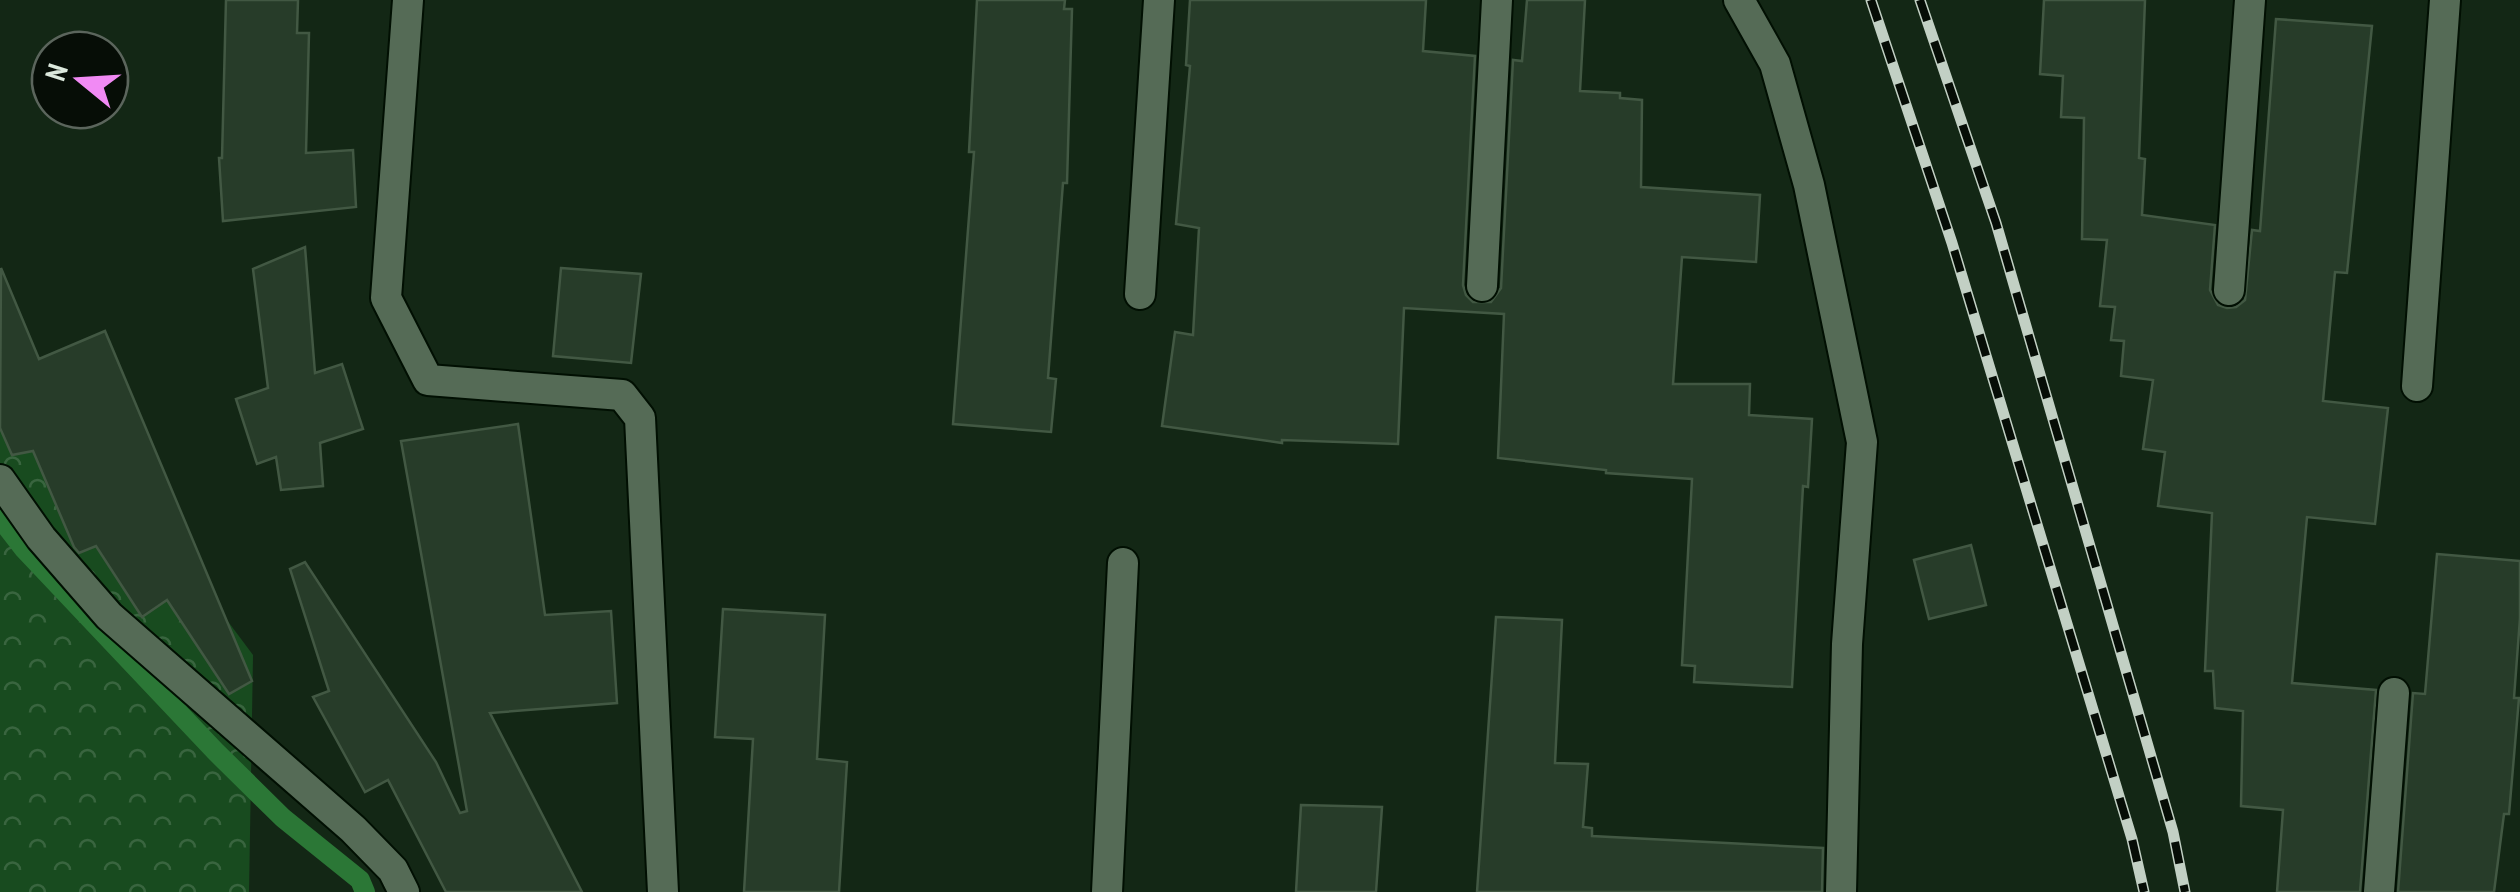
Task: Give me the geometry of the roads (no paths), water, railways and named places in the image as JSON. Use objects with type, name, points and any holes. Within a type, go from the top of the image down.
[{"type":"street","points":[[408,0],[386,298],[428,380],[622,394],[640,418],[663,892]]},
{"type":"street","points":[[1140,294],[1159,0]]},
{"type":"street","points":[[1482,286],[1497,0]]},
{"type":"street","points":[[1739,0],[1776,64],[1809,185],[1862,442],[1847,644],[1841,892]]},
{"type":"street","points":[[2228,290],[2250,0]]},
{"type":"street","points":[[2417,386],[2445,0]]},
{"type":"street","points":[[0,480],[41,538],[109,616],[353,830],[392,870],[404,892]]},
{"type":"street","points":[[1107,892],[1124,563]]},
{"type":"street","points":[[2379,892],[2394,694]]},
{"type":"waterway","points":[[0,518],[24,549],[215,751],[283,818],[360,880],[365,892]]},
{"type":"railway","points":[[1871,0],[1952,243],[2132,839],[2144,892]]},
{"type":"railway","points":[[1920,0],[1996,223],[2173,832],[2185,892]]}]
